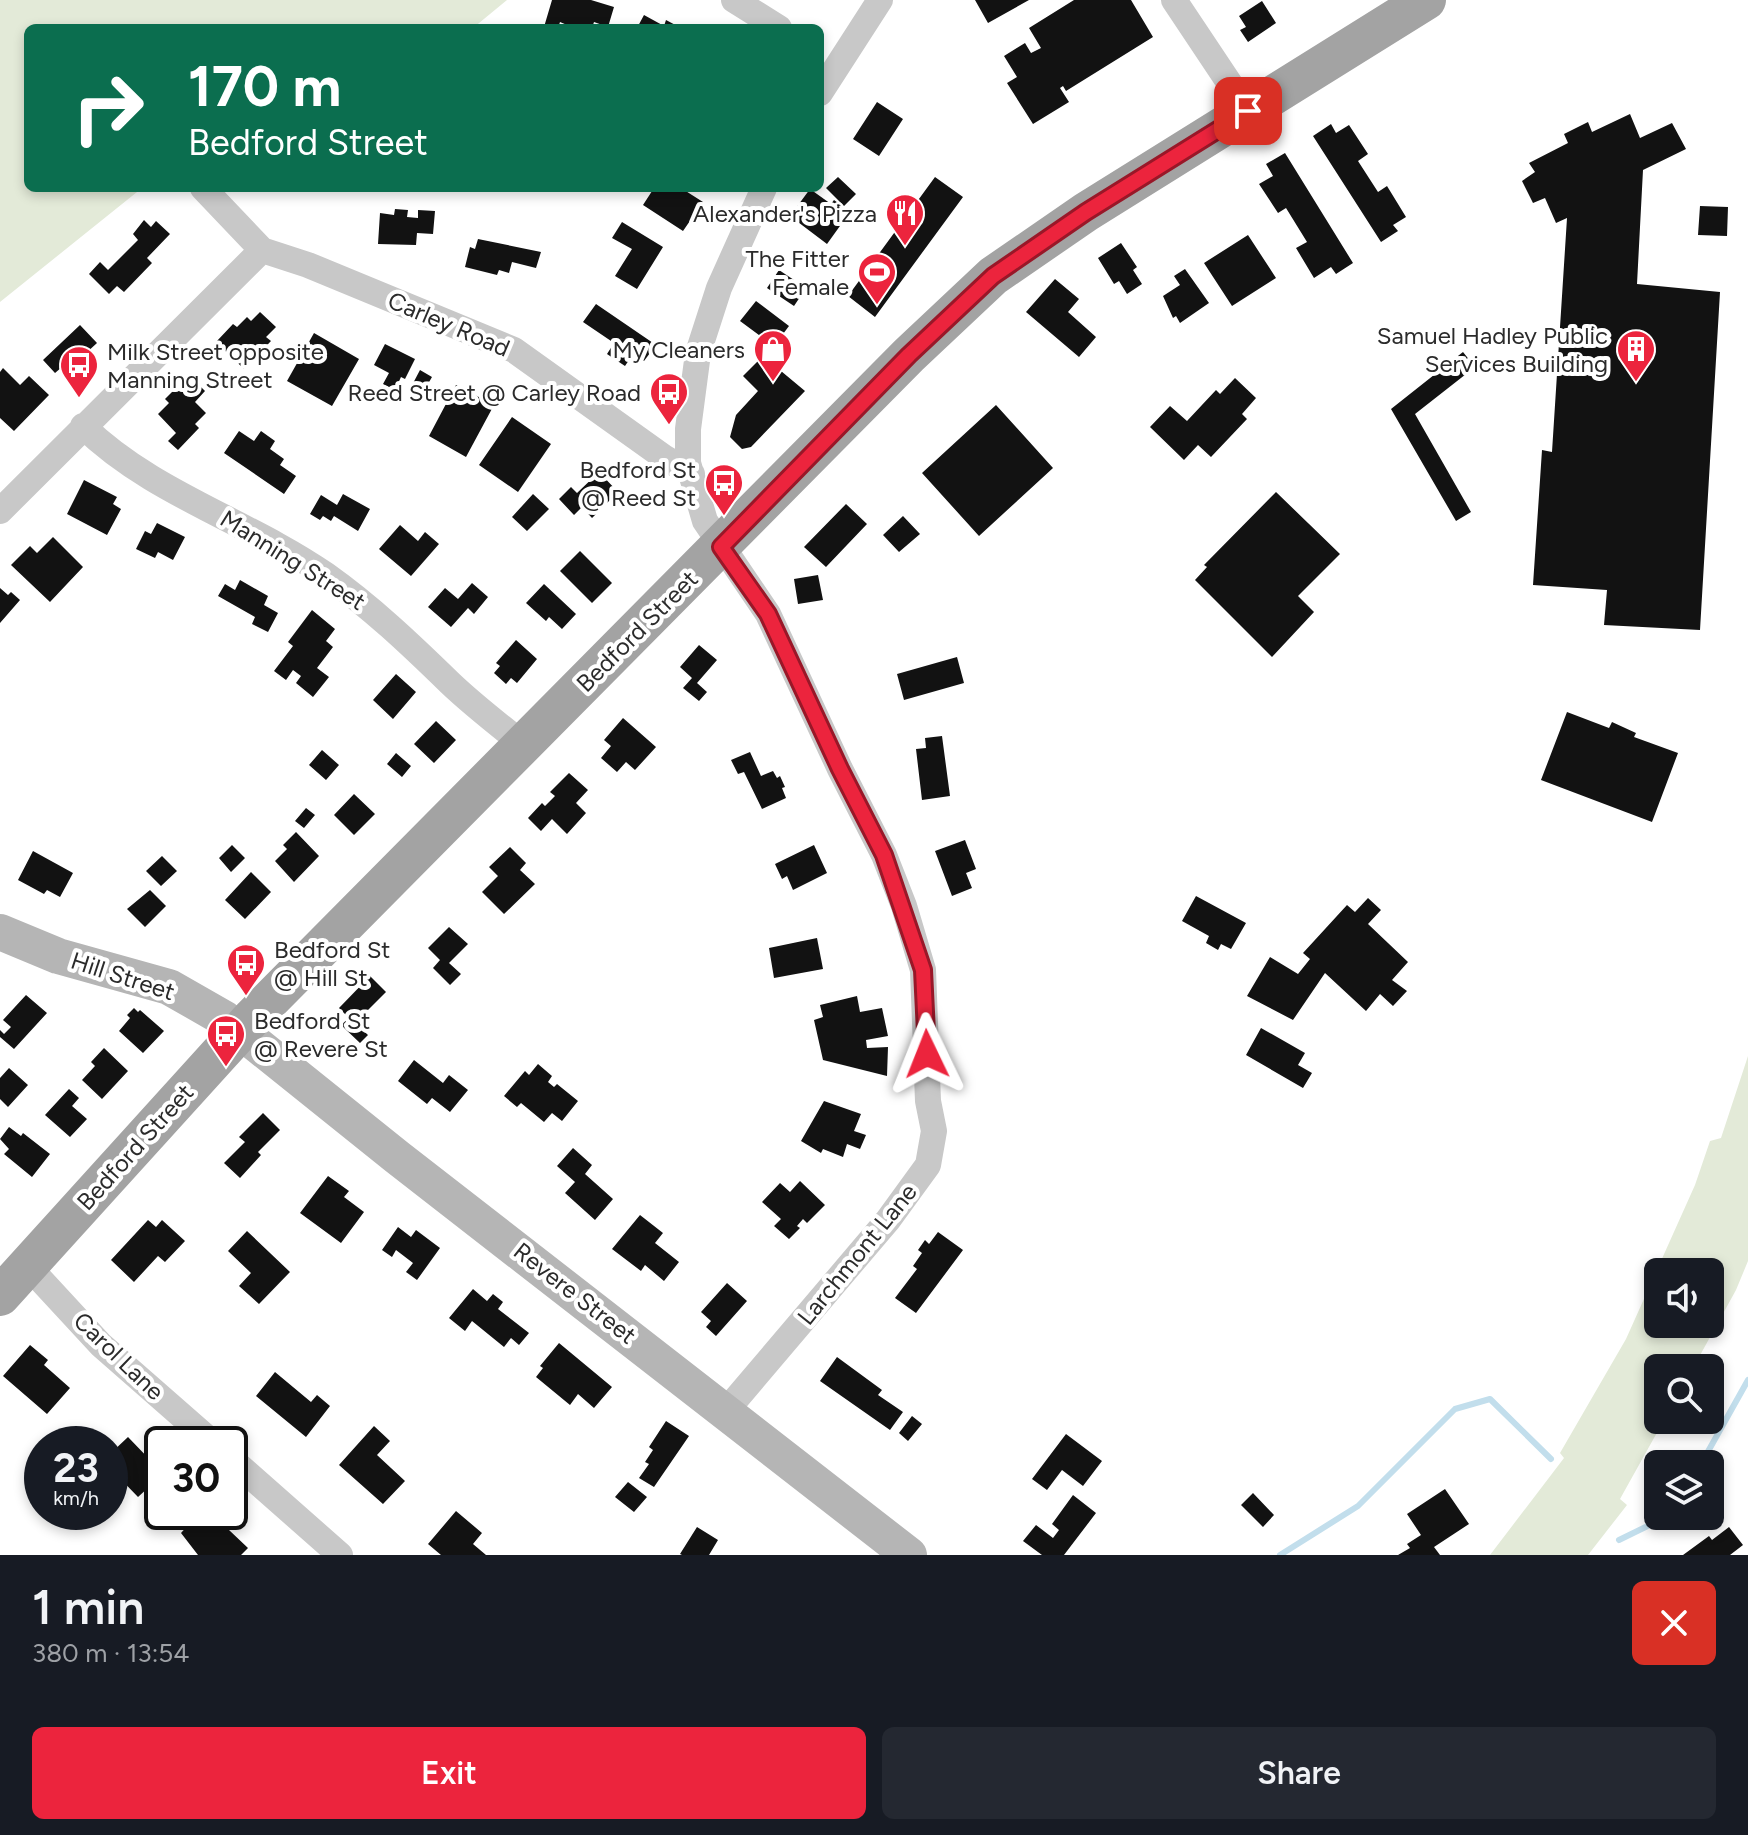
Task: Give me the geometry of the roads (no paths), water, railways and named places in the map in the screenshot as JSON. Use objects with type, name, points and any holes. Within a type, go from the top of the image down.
[{"type":"main road","name":"Bedford Street","points":[[8,1284],[241,1031],[909,355],[993,276],[1086,212],[1426,0]]},
{"type":"street","points":[[734,0],[773,24]]},
{"type":"street","points":[[824,77],[880,0]]},
{"type":"street","points":[[1174,0],[1248,111]]},
{"type":"street","name":"Carley Road","points":[[207,192],[262,250],[308,265],[514,350],[692,474]]},
{"type":"street","name":"Larchmont Lane","points":[[725,1412],[888,1220],[928,1165],[934,1131],[928,1101],[923,970],[904,906],[884,855],[768,614],[705,521],[688,463],[688,429],[698,353],[719,288],[762,192]]},
{"type":"street","points":[[0,511],[262,250]]},
{"type":"street","name":"Manning Street","points":[[83,426],[109,451],[324,574],[376,613],[451,685],[524,745]]},
{"type":"street","name":"Hill Street","points":[[0,932],[58,956],[169,987],[241,1031]]},
{"type":"street","name":"Revere Street","points":[[241,1031],[397,1157],[909,1555]]},
{"type":"street","name":"Carol Lane","points":[[8,1284],[101,1345],[193,1426]]},
{"type":"street","points":[[248,1474],[340,1555]]},
{"type":"waterway","points":[[1709,1450],[1748,1380]]},
{"type":"waterway","points":[[1280,1555],[1358,1506],[1455,1409],[1490,1399],[1551,1459]]},
{"type":"waterway","points":[[1619,1540],[1644,1528]]},
{"type":"place","name":"Alexander's Pizza","points":[[905,247]]},
{"type":"place","name":"The Fitter Female","points":[[877,306]]},
{"type":"place","name":"My Cleaners","points":[[773,383]]},
{"type":"place","name":"Samuel Hadley Public Services Building","points":[[1636,383]]},
{"type":"place","name":"Milk Street opposite Manning Street","points":[[79,399]]},
{"type":"place","name":"Reed Street @ Carley Road","points":[[669,426]]},
{"type":"place","name":"Bedford St @ Reed St","points":[[724,517]]},
{"type":"place","name":"Bedford St @ Hill St","points":[[246,997]]},
{"type":"place","name":"Bedford St @ Revere St","points":[[226,1068]]}]
